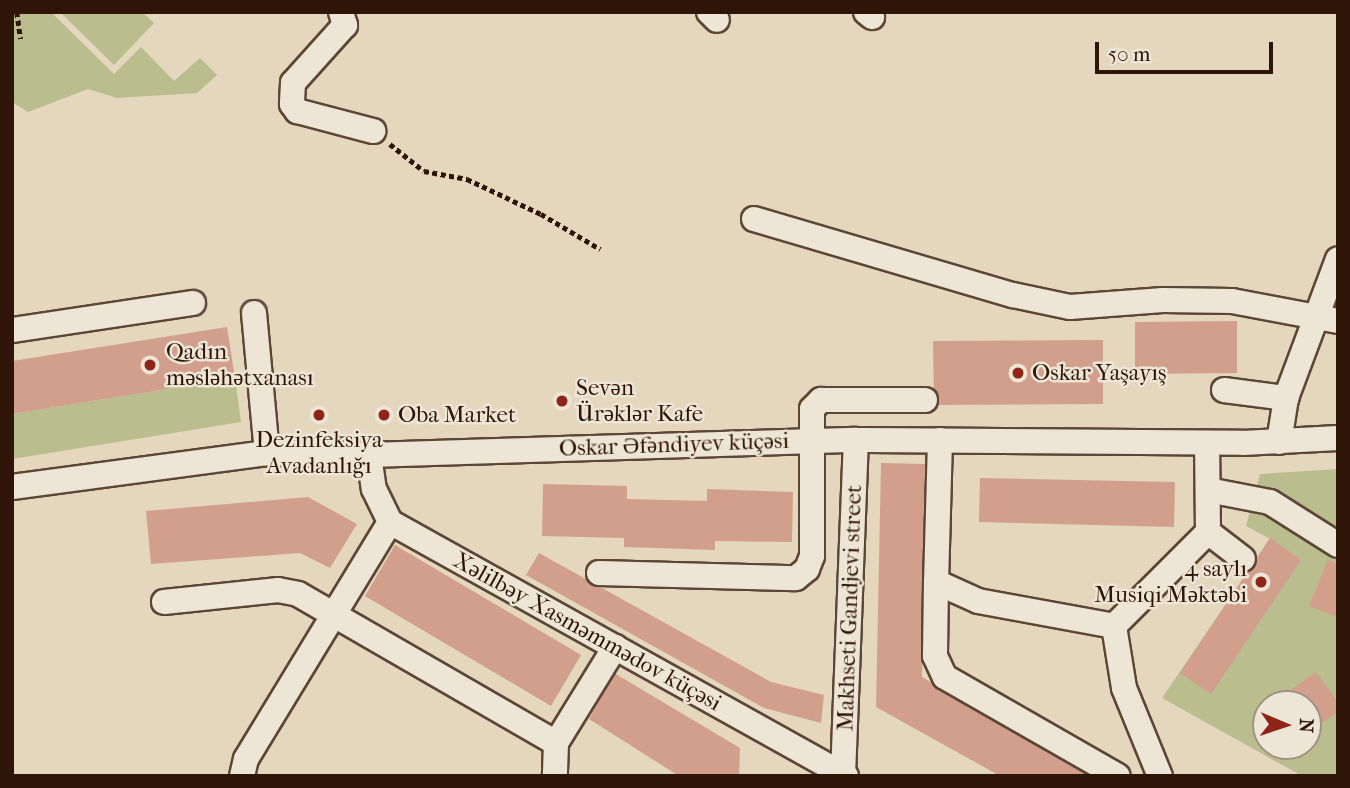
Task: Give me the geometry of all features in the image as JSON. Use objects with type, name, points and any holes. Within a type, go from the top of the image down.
[{"type":"street","points":[[341,12],[345,24],[293,83],[292,104],[297,111],[373,131]]},
{"type":"street","points":[[754,219],[1013,295],[1070,307],[1163,300],[1232,301],[1327,318]]},
{"type":"street","points":[[1279,442],[1286,398],[1327,318],[1338,258]]},
{"type":"street","points":[[12,330],[193,303]]},
{"type":"street","points":[[254,313],[267,453]]},
{"type":"street","points":[[1224,390],[1286,398]]},
{"type":"street","points":[[599,573],[796,578],[807,569],[812,556],[812,409],[821,400],[925,400]]},
{"type":"street","name":"Oskar Əfəndiyev küçəsi","points":[[12,487],[267,453],[369,455],[856,440],[1207,443],[1338,438]]},
{"type":"street","name":"Makhseti Gandjevi street","points":[[845,775],[856,440]]},
{"type":"street","points":[[940,440],[935,656],[945,677],[1118,776]]},
{"type":"street","points":[[1114,626],[1208,532],[1207,443]]},
{"type":"street","points":[[242,776],[246,759],[390,522],[374,489],[369,455]]},
{"type":"street","points":[[1208,490],[1270,502],[1338,545]]},
{"type":"street","name":"Xəlilbəy Xasməmmədov küçəsi","points":[[390,522],[845,775]]},
{"type":"street","points":[[1208,532],[1243,559]]},
{"type":"street","points":[[936,582],[978,601],[1114,626]]},
{"type":"street","points":[[164,602],[278,590],[298,594],[556,743]]},
{"type":"street","points":[[1114,626],[1125,688],[1160,776]]},
{"type":"street","points":[[555,776],[556,743],[615,647]]},
{"type":"path","points":[[17,12],[21,39]]},
{"type":"path","points":[[373,131],[424,171],[467,179],[541,214],[600,249]]},
{"type":"green space","points":[[12,12],[51,12],[114,74],[141,47],[174,81],[200,58],[217,75],[197,93],[117,98],[88,89],[28,112],[12,102]]},
{"type":"green space","points":[[60,12],[142,12],[154,23],[114,65]]},
{"type":"green space","points":[[235,378],[241,422],[12,459],[12,414]]},
{"type":"green space","points":[[1338,469],[1338,776],[1302,776],[1273,760],[1322,760],[1322,690],[1252,690],[1252,748],[1162,698],[1270,539],[1246,526],[1260,474]]},
{"type":"building","points":[[1237,321],[1237,373],[1135,374],[1135,322]]},
{"type":"building","points":[[227,327],[235,378],[12,414],[12,361]]},
{"type":"building","name":"Oskar Yaşayış","points":[[1103,340],[1103,404],[934,405],[933,341]]},
{"type":"building","points":[[881,463],[925,464],[922,677],[1096,776],[1000,776],[876,707]]},
{"type":"building","points":[[980,478],[1175,482],[1174,527],[979,522]]},
{"type":"building","points":[[543,484],[627,486],[627,499],[707,501],[707,489],[793,492],[792,542],[715,541],[715,550],[624,547],[624,538],[542,536]]},
{"type":"building","points":[[308,497],[357,524],[330,568],[300,553],[151,564],[146,511]]},
{"type":"building","points":[[1270,538],[1301,560],[1211,694],[1180,673]]},
{"type":"building","points":[[395,545],[581,655],[551,706],[365,596]]},
{"type":"building","points":[[539,553],[771,682],[824,695],[821,723],[764,708],[526,575]]},
{"type":"building","points":[[1328,560],[1338,564],[1338,617],[1309,606]]},
{"type":"building","points":[[1316,672],[1338,702],[1338,712],[1322,723],[1322,690],[1290,690]]},
{"type":"building","points":[[614,673],[740,748],[739,776],[679,776],[589,719]]},
{"type":"place","name":"Qadın məsləhətxanası","points":[[150,365]]},
{"type":"place","name":"Oskar Yaşayış","points":[[1018,373]]},
{"type":"place","name":"Sevən Ürəklər Kafe","points":[[562,401]]},
{"type":"place","name":"Dezinfeksiya Avadanlığı","points":[[319,415]]},
{"type":"place","name":"Oba Market","points":[[384,415]]},
{"type":"place","name":"4 saylı Musiqi Məktəbi","points":[[1261,582]]}]
